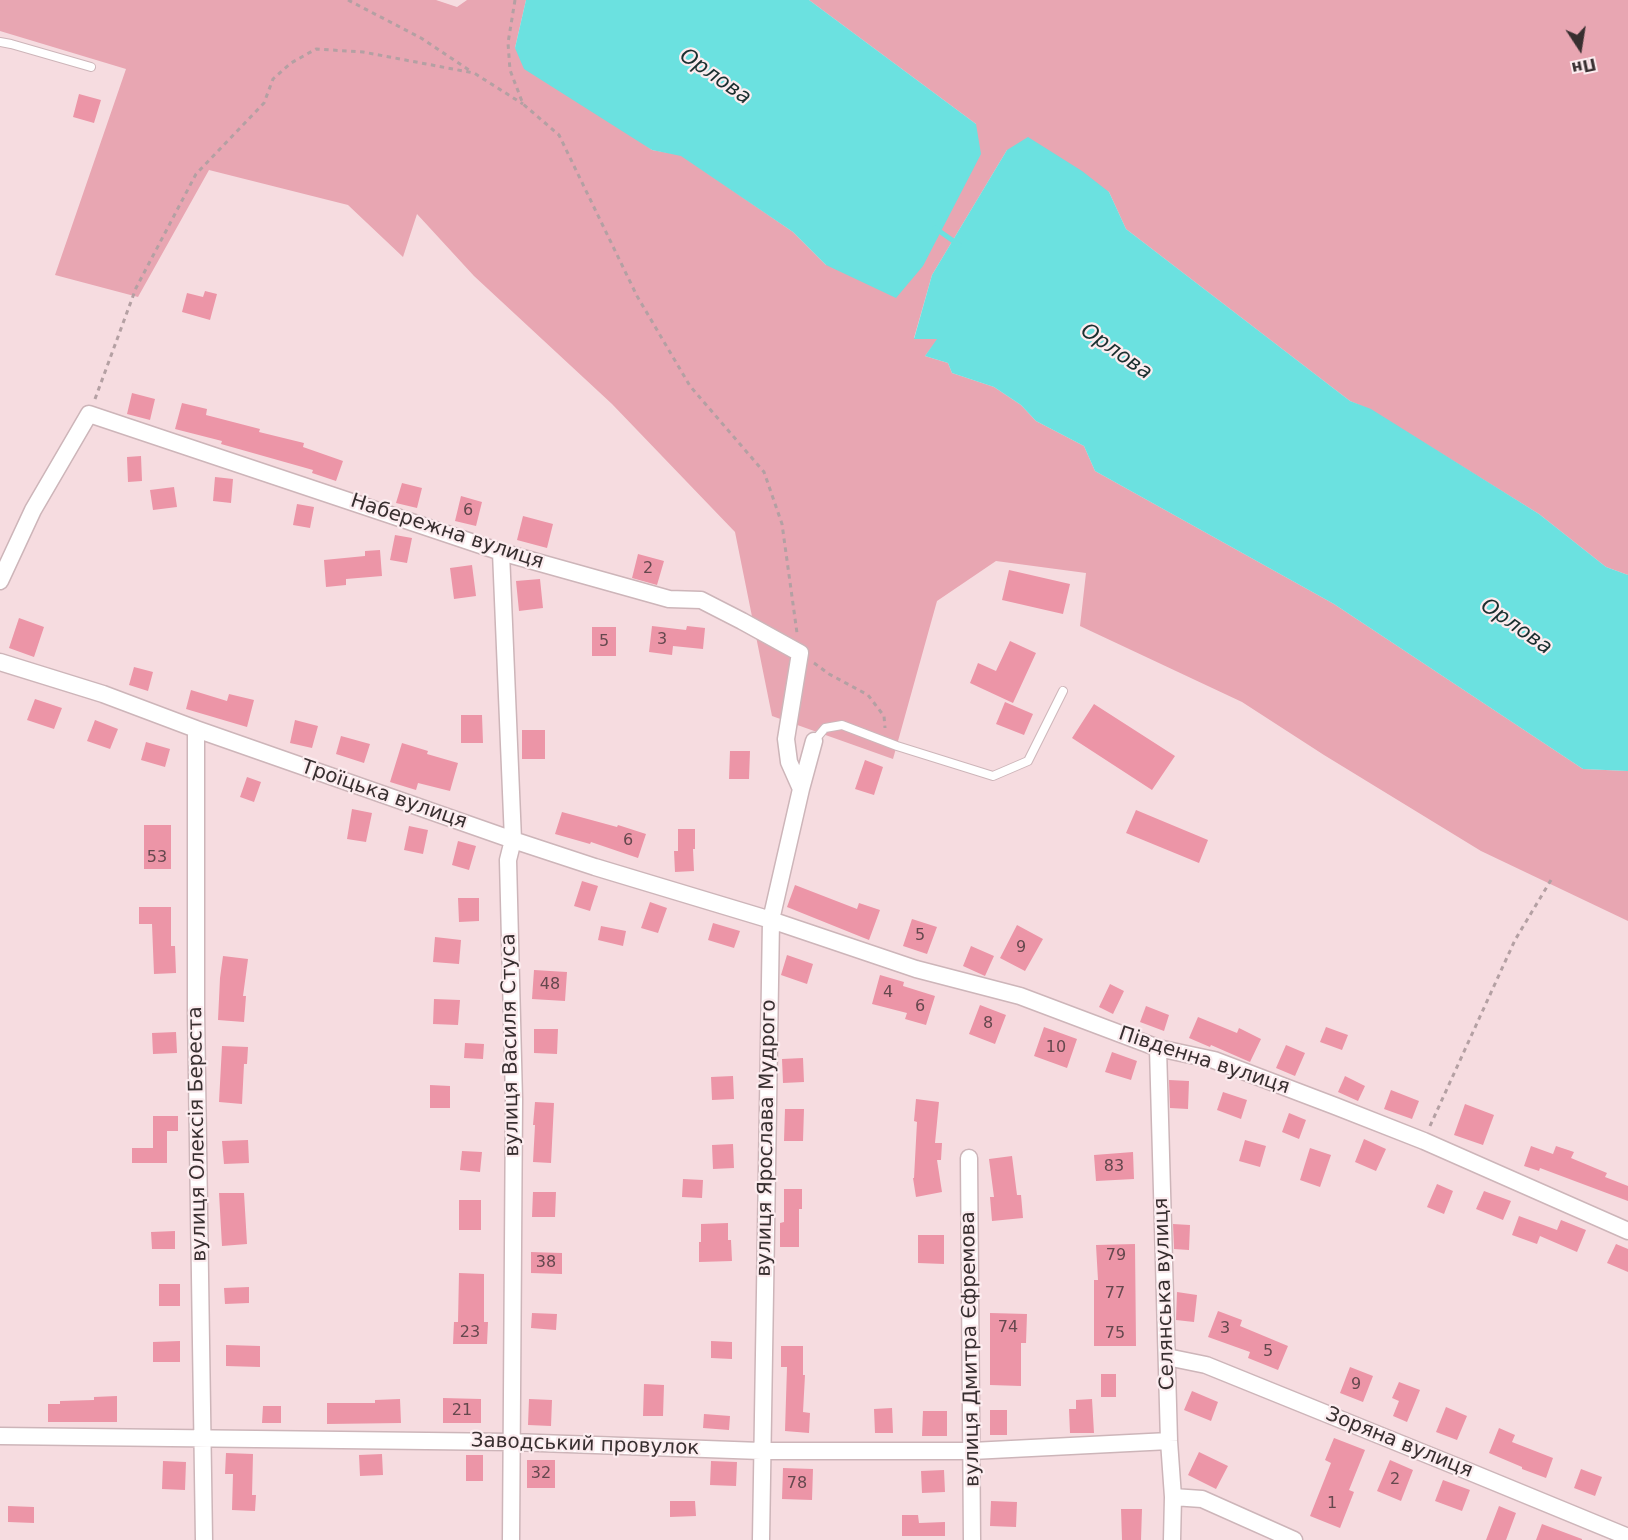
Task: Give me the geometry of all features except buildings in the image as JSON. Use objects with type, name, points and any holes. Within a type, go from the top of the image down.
[{"type":"street","name":"Набережна вулиця","points":[[89,414],[501,552],[669,599],[701,600],[800,653]]},
{"type":"street","points":[[0,581],[33,510],[89,414]]},
{"type":"street","name":"вулиця Василя Стуса","points":[[501,552],[513,840],[508,860],[514,1100],[511,1540]]},
{"type":"street","points":[[800,653],[786,739],[789,762],[801,789]]},
{"type":"street","name":"Троїцька вулиця","points":[[0,662],[103,694],[513,840],[771,920]]},
{"type":"street","name":"вулиця Олексія Береста","points":[[196,729],[196,1011],[204,1540]]},
{"type":"street","name":"вулиця Ярослава Мудрого","points":[[761,1540],[771,920],[814,741]]},
{"type":"street","name":"Південна вулиця","points":[[771,920],[916,969],[1020,996],[1158,1048],[1214,1060],[1424,1141],[1628,1231]]},
{"type":"street","name":"Селянська вулиця","points":[[1158,1048],[1169,1441],[1173,1497],[1172,1540]]},
{"type":"street","name":"вулиця Дмитра Єфремова","points":[[969,1158],[972,1540]]},
{"type":"street","name":"Зоряна вулиця","points":[[1167,1357],[1206,1365],[1628,1537]]},
{"type":"street","name":"Заводський провулок","points":[[0,1436],[512,1442],[761,1451],[972,1451],[1169,1441]]},
{"type":"street","points":[[1173,1497],[1202,1499],[1294,1540]]},
{"type":"lane","points":[[0,42],[91,67]]},
{"type":"lane","points":[[814,741],[825,728],[842,725],[886,742],[993,776],[1028,761],[1063,691]]},
{"type":"path","points":[[348,0],[422,38],[524,104],[559,135],[637,296],[690,386],[764,472],[782,524],[800,653],[829,674],[868,695],[884,716],[886,742]]},
{"type":"path","points":[[515,0],[508,43],[509,61],[510,70],[524,104]]},
{"type":"path","points":[[89,414],[136,288],[196,174],[264,103],[273,80],[291,63],[316,49],[363,52],[474,73]]},
{"type":"path","points":[[1424,1141],[1515,940],[1551,880]]},
{"type":"shaded area","points":[[0,0],[436,0],[457,7],[467,0],[526,0],[515,48],[652,150],[681,155],[793,232],[826,265],[976,124],[809,0],[1628,0],[1628,575],[1606,567],[1539,514],[1371,410],[1350,401],[1126,229],[1109,192],[1007,150],[932,275],[914,338],[938,339],[925,356],[948,363],[952,373],[994,387],[1021,405],[1036,421],[1084,446],[1095,471],[1334,604],[1583,769],[1628,771],[1628,921],[1481,851],[1242,702],[1080,626],[1086,573],[996,561],[937,601],[893,759],[772,716],[735,532],[612,404],[474,276],[417,214],[403,257],[348,205],[209,170],[138,297],[55,275],[126,69],[0,31]]},
{"type":"water","points":[[526,0],[809,0],[976,124],[981,154],[923,266],[896,298],[826,265],[793,232],[681,156],[652,150],[524,69],[515,48]]},
{"type":"water","points":[[1028,137],[1082,171],[1109,192],[1126,229],[1350,401],[1371,409],[1539,514],[1606,567],[1628,575],[1628,771],[1583,769],[1334,604],[1095,471],[1084,446],[1036,421],[1021,405],[994,387],[952,373],[948,363],[925,356],[937,339],[914,339],[932,275],[1007,150]]},
{"type":"waterway","name":"Орлова","points":[[935,228],[959,245]]}]
